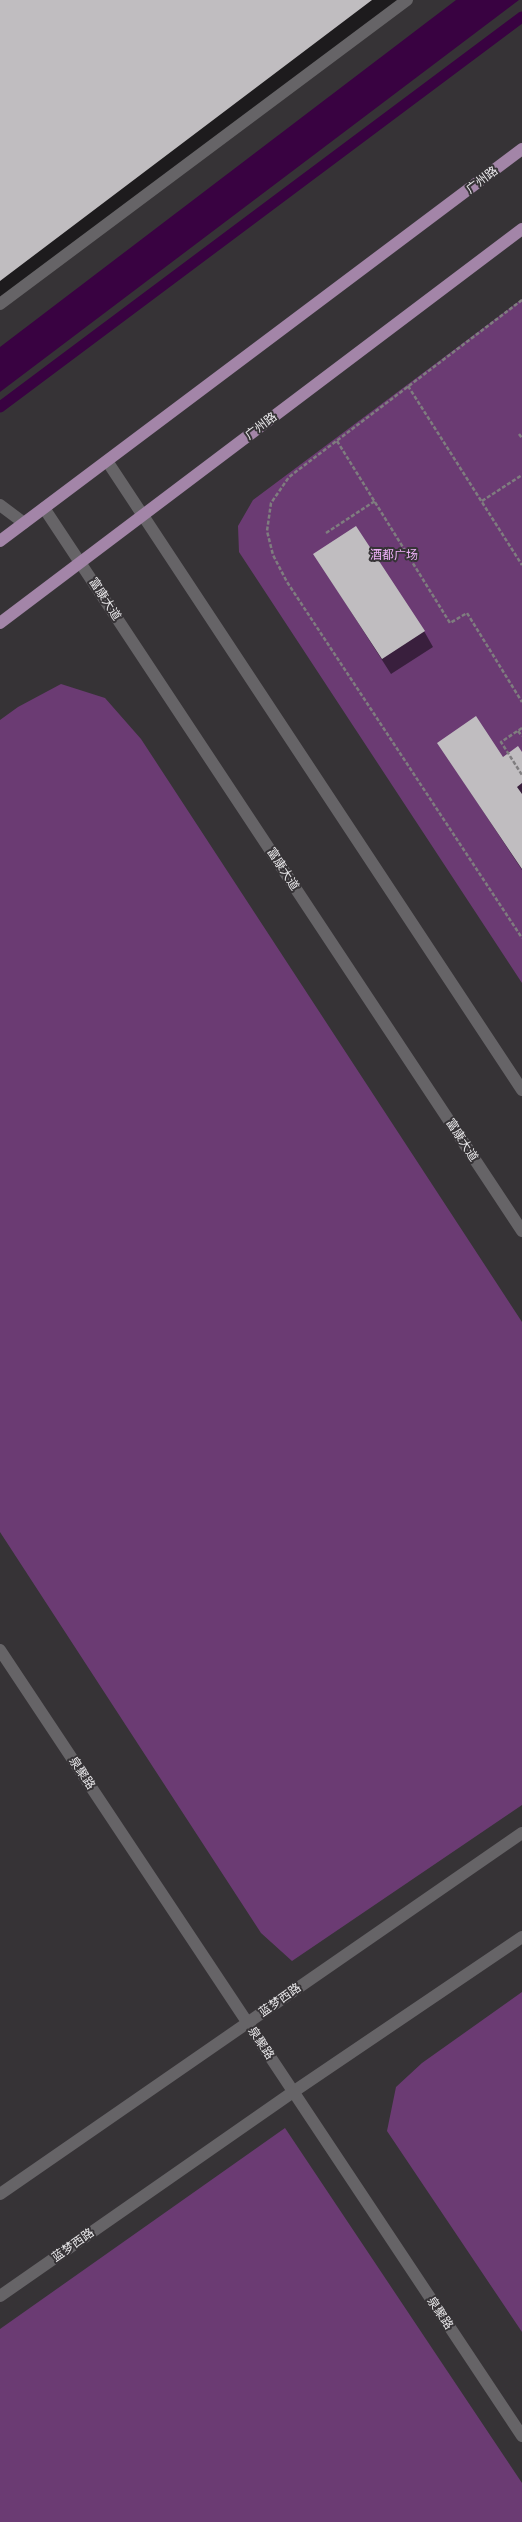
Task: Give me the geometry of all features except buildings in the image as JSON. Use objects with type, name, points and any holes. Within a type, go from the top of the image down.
[{"type":"main road","name":"广州路","points":[[0,541],[522,149]]},
{"type":"main road","name":"广州路","points":[[0,623],[522,229]]},
{"type":"street","points":[[0,304],[407,0]]},
{"type":"street","points":[[107,461],[522,1090]]},
{"type":"street","points":[[0,505],[24,523]]},
{"type":"street","name":"富康大道","points":[[44,508],[522,1231]]},
{"type":"street","name":"泉聚路","points":[[0,1650],[522,2436]]},
{"type":"street","name":"蓝梦西路","points":[[0,2194],[247,2022],[522,1834]]},
{"type":"street","name":"蓝梦西路","points":[[0,2296],[293,2092],[522,1937]]},
{"type":"path","points":[[522,300],[289,477],[271,503],[267,531],[273,555],[287,582],[522,938]]},
{"type":"path","points":[[408,386],[522,565]]},
{"type":"path","points":[[519,434],[522,438]]},
{"type":"path","points":[[337,441],[450,623],[467,612],[522,702]]},
{"type":"path","points":[[482,501],[522,475]]},
{"type":"path","points":[[326,533],[375,501]]},
{"type":"path","points":[[522,728],[501,742],[522,775]]},
{"type":"path","points":[[518,731],[522,736]]},
{"type":"green space","name":"酒都广场","points":[[522,299],[522,983],[239,552],[238,526],[253,500]]},
{"type":"green space","points":[[61,684],[105,698],[141,739],[522,1322],[522,1805],[292,1961],[261,1933],[0,1532],[0,720],[18,707]]},
{"type":"green space","points":[[522,1992],[522,2332],[387,2131],[396,2087],[422,2063]]},
{"type":"green space","points":[[285,2128],[522,2483],[522,2522],[0,2522],[0,2329]]},
{"type":"shaded area","points":[[456,0],[519,0],[0,392],[0,347]]},
{"type":"waterway","points":[[0,407],[522,17]]}]
